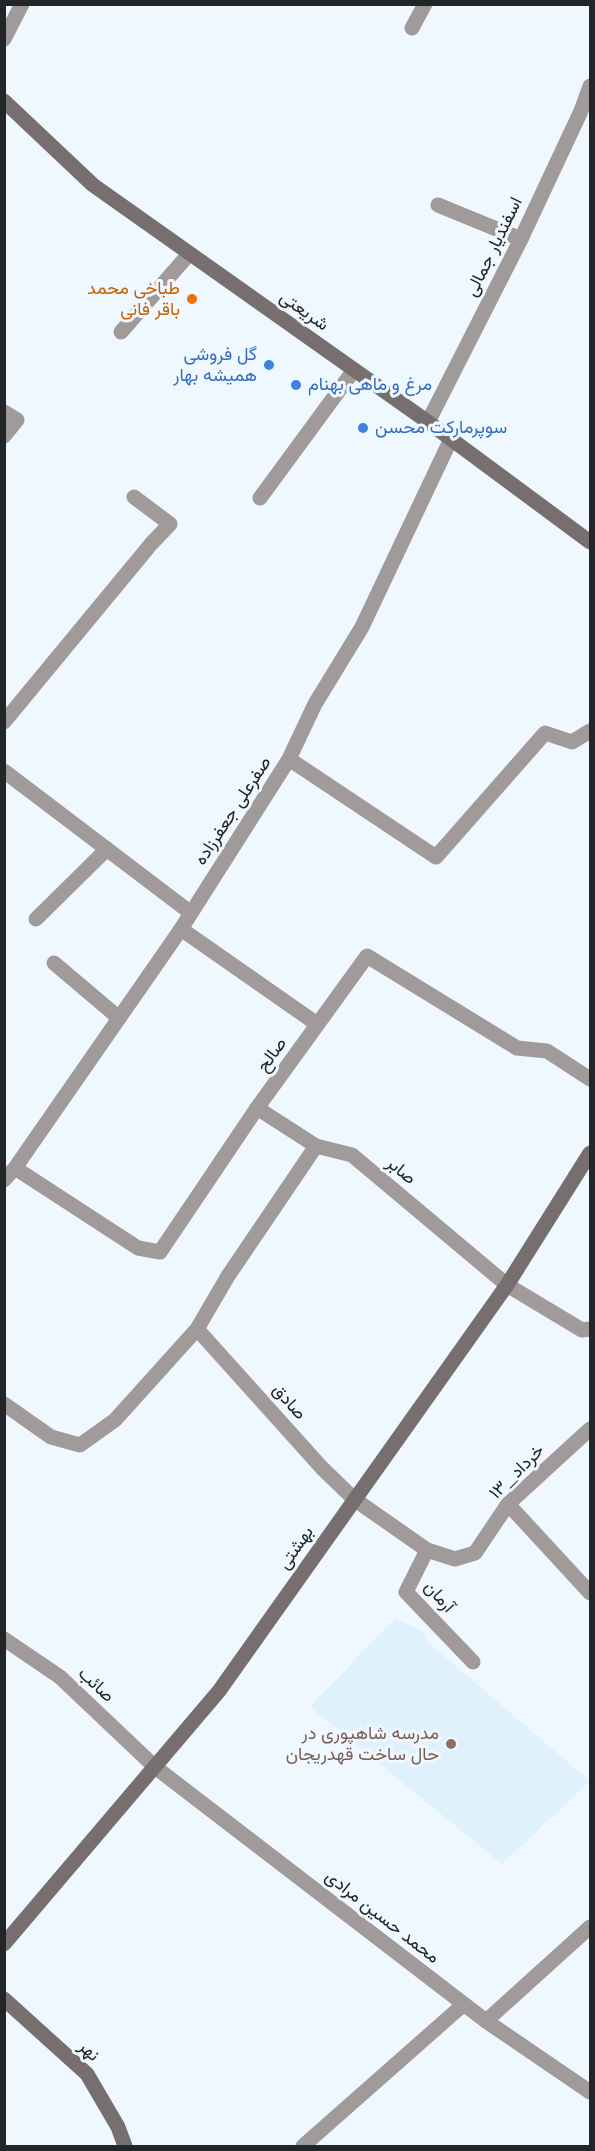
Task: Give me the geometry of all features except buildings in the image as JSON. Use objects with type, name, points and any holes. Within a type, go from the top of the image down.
[{"type":"street","points":[[4,39],[22,4]]},
{"type":"street","points":[[412,28],[425,4]]},
{"type":"street","name":"اسفندیار جمالی","points":[[428,423],[521,239],[591,86]]},
{"type":"street","name":"شریعتی","points":[[4,101],[93,185],[451,439],[591,542]]},
{"type":"street","points":[[438,205],[521,239]]},
{"type":"street","points":[[121,332],[189,254]]},
{"type":"street","points":[[260,498],[354,370]]},
{"type":"street","points":[[4,412],[17,420],[4,436]]},
{"type":"street","name":"صفرعلی جعفرزاده","points":[[4,1180],[15,1168],[181,929],[290,759],[315,704],[362,627],[451,439]]},
{"type":"street","points":[[4,722],[170,524],[134,497]]},
{"type":"street","points":[[290,759],[436,857],[545,733],[572,742],[591,731]]},
{"type":"street","points":[[4,771],[191,913]]},
{"type":"street","points":[[36,919],[107,849]]},
{"type":"street","points":[[181,929],[318,1024]]},
{"type":"street","name":"صالح","points":[[15,1168],[138,1248],[160,1252],[257,1108],[367,956],[517,1048],[547,1051],[591,1079]]},
{"type":"street","points":[[54,963],[119,1018]]},
{"type":"street","name":"صابر","points":[[257,1108],[316,1146],[352,1155],[507,1285],[582,1330],[591,1329]]},
{"type":"street","points":[[4,1404],[51,1437],[80,1445],[115,1420],[197,1329],[228,1276],[316,1146]]},
{"type":"street","name":"بهشتی","points":[[4,1944],[219,1691],[507,1285],[591,1153]]},
{"type":"street","name":"صادق","points":[[197,1329],[322,1468],[354,1499]]},
{"type":"street","name":"۱۳_خرداد","points":[[354,1499],[427,1550],[455,1559],[475,1553],[508,1504],[591,1429]]},
{"type":"street","points":[[508,1504],[591,1593]]},
{"type":"street","name":"آرمان","points":[[427,1550],[406,1592],[473,1662]]},
{"type":"street","name":"صائب","points":[[4,1639],[60,1677],[154,1767]]},
{"type":"street","name":"محمد حسین مرادی","points":[[154,1767],[486,2021],[591,2092]]},
{"type":"street","points":[[486,2021],[591,1928]]},
{"type":"street","name":"نهر","points":[[4,2000],[87,2074],[118,2127],[125,2146]]},
{"type":"street","points":[[303,2146],[464,2004]]},
{"type":"shaded area","name":"مدرسه شاهپوری در حال ساخت قهدریجان","points":[[395,1618],[423,1632],[427,1641],[590,1781],[502,1864],[310,1707]]},
{"type":"place","name":"طباخی محمد باقر فانی","points":[[192,299]]},
{"type":"place","name":"گل فروشی همیشه بهار","points":[[269,365]]},
{"type":"place","name":"مرغ و ماهی بهنام","points":[[296,385]]},
{"type":"place","name":"سوپرمارکت محسن","points":[[363,428]]},
{"type":"place","name":"مدرسه شاهپوری در حال ساخت قهدریجان","points":[[451,1744]]}]
